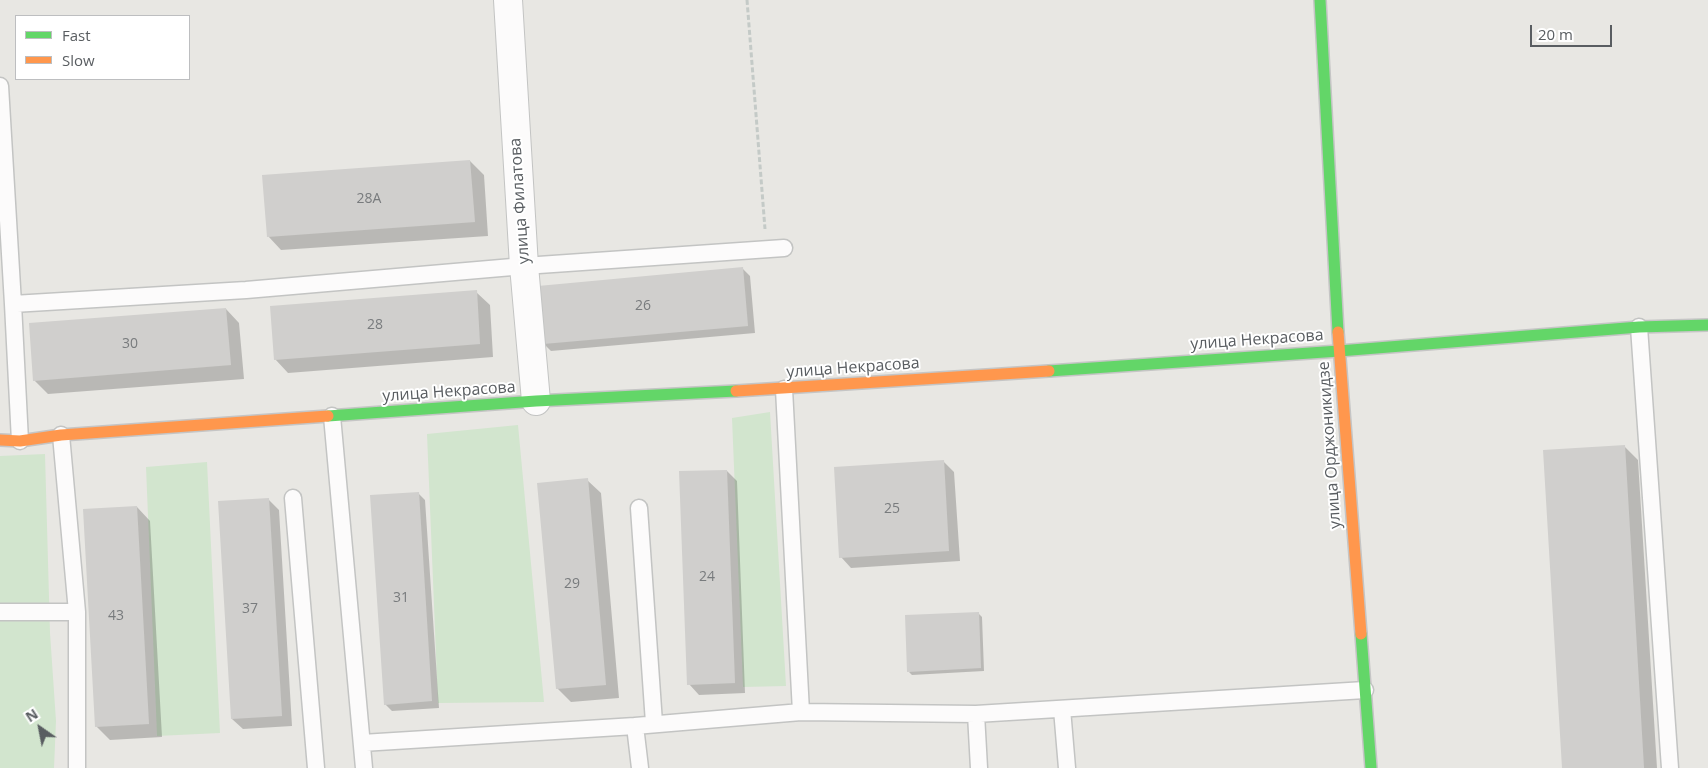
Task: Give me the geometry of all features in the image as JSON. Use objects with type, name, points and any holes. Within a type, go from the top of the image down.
[{"type":"street","name":"улица Филатова","points":[[508,0],[524,266],[536,401]]},
{"type":"street","name":"улица Орджоникидзе","points":[[1320,0],[1339,351],[1371,768]]},
{"type":"street","name":"улица Некрасова","points":[[0,440],[20,441],[61,435],[536,401],[784,389],[1339,351],[1640,326],[1708,325]]},
{"type":"lane","points":[[0,86],[20,441]]},
{"type":"lane","points":[[13,304],[246,290],[524,266],[784,248]]},
{"type":"lane","points":[[1640,326],[1670,768]]},
{"type":"lane","points":[[784,389],[801,712]]},
{"type":"lane","points":[[332,416],[364,768]]},
{"type":"lane","points":[[61,435],[77,612],[76,768]]},
{"type":"lane","points":[[293,498],[316,768]]},
{"type":"lane","points":[[639,508],[654,723]]},
{"type":"lane","points":[[0,612],[77,612]]},
{"type":"lane","points":[[362,743],[635,726],[801,712],[976,714],[1365,690]]},
{"type":"lane","points":[[1062,709],[1067,768]]},
{"type":"lane","points":[[976,714],[980,768]]},
{"type":"lane","points":[[635,726],[640,768]]},
{"type":"path","points":[[748,0],[766,250]]},
{"type":"green space","points":[[770,412],[786,686],[743,687],[732,418]]},
{"type":"green space","points":[[518,425],[544,702],[438,703],[427,434]]},
{"type":"green space","points":[[45,454],[50,633],[56,721],[54,768],[0,768],[0,456]]},
{"type":"green space","points":[[207,462],[220,733],[157,736],[146,467]]},
{"type":"building","points":[[470,160],[475,222],[267,237],[262,175]]},
{"type":"building","points":[[743,267],[748,326],[543,344],[538,286]]},
{"type":"building","points":[[477,290],[480,344],[274,360],[270,306]]},
{"type":"building","points":[[226,308],[231,365],[33,381],[29,323]]},
{"type":"building","points":[[1625,445],[1644,768],[1562,768],[1543,450]]},
{"type":"building","points":[[944,460],[949,551],[839,558],[834,467]]},
{"type":"building","points":[[727,470],[735,683],[687,685],[679,471]]},
{"type":"building","points":[[588,478],[606,685],[556,689],[537,483]]},
{"type":"building","points":[[419,492],[432,701],[384,705],[370,495]]},
{"type":"building","points":[[269,498],[282,716],[231,719],[218,501]]},
{"type":"building","points":[[137,506],[149,724],[95,727],[83,509]]},
{"type":"building","points":[[979,612],[981,668],[907,672],[905,615]]},
{"type":"traffic: fast","points":[[1320,0],[1338,332]]},
{"type":"traffic: fast","points":[[1049,371],[1339,351],[1639,327],[1708,325]]},
{"type":"traffic: fast","points":[[328,416],[536,401],[736,391]]},
{"type":"traffic: fast","points":[[1361,634],[1371,768]]},
{"type":"traffic: slow","points":[[1338,332],[1361,634]]},
{"type":"traffic: slow","points":[[736,391],[1049,371]]},
{"type":"traffic: slow","points":[[0,440],[20,441],[61,435],[328,416]]}]
